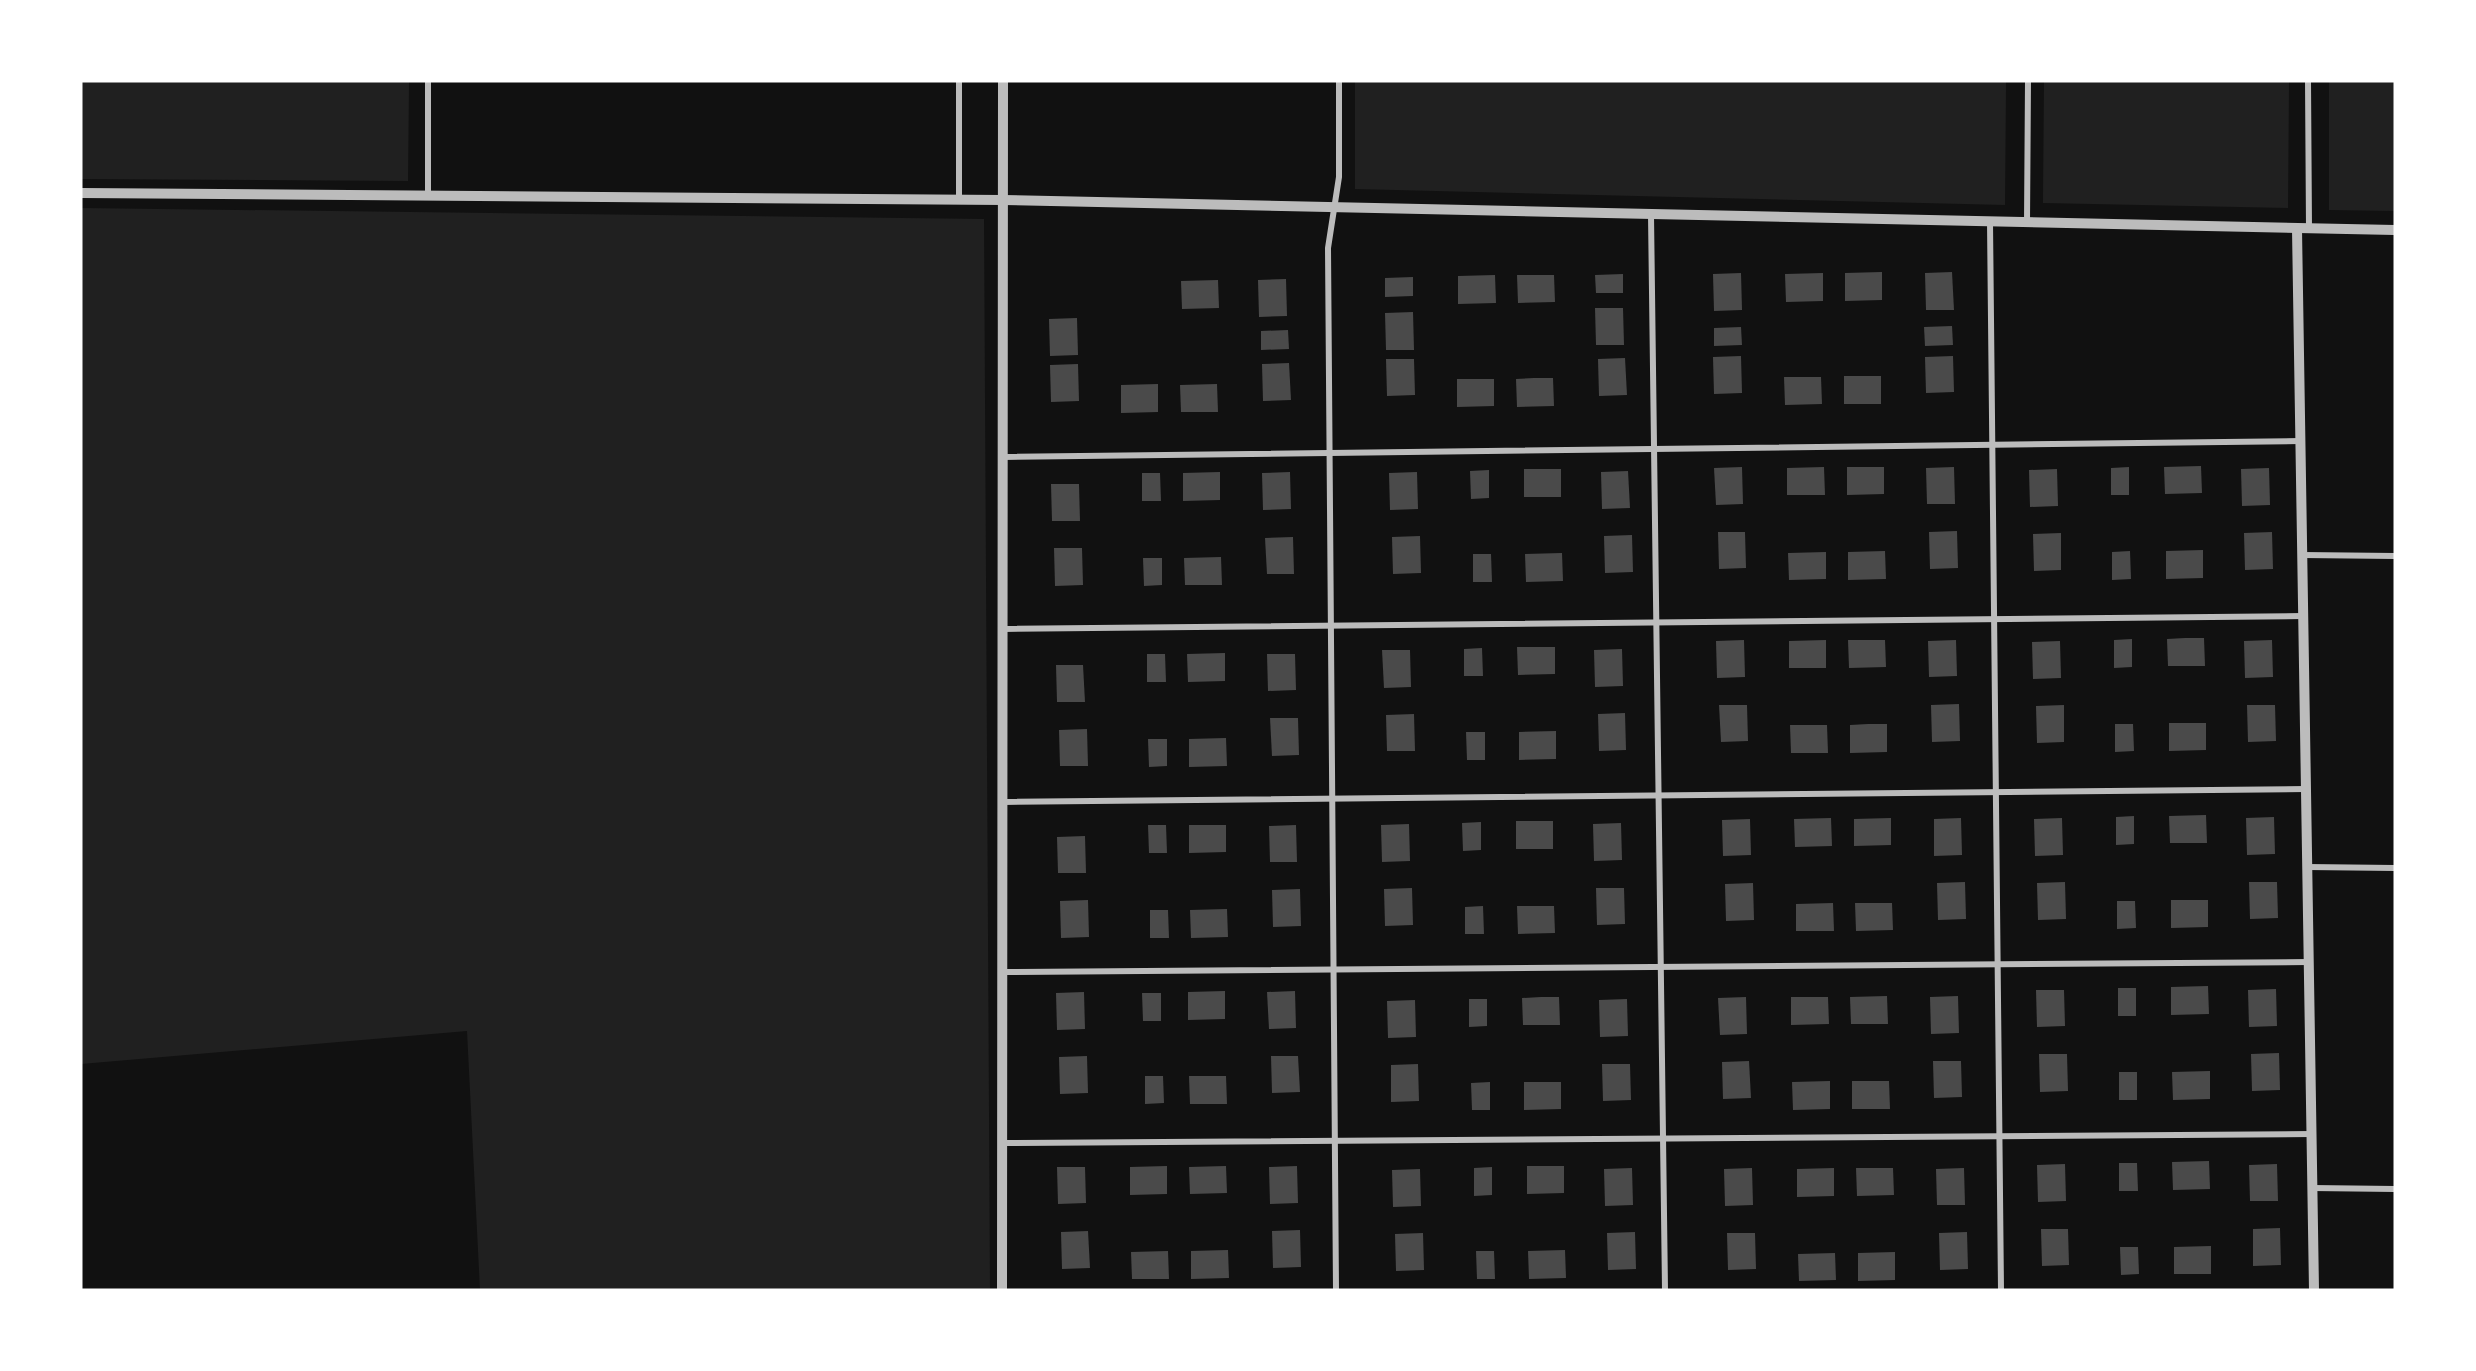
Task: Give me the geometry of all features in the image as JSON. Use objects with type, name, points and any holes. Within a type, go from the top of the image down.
[{"type":"street","points":[[428,81],[428,196]]},
{"type":"street","points":[[959,81],[959,200]]},
{"type":"street","points":[[1002,1290],[1003,81]]},
{"type":"street","points":[[1336,1290],[1328,248],[1339,177],[1339,81]]},
{"type":"street","points":[[2027,223],[2028,81]]},
{"type":"street","points":[[2308,81],[2309,229]]},
{"type":"street","points":[[81,193],[1003,200],[2395,230]]},
{"type":"street","points":[[1651,215],[1665,1290]]},
{"type":"street","points":[[1990,222],[2001,1290]]},
{"type":"street","points":[[2296,229],[2314,1290]]},
{"type":"street","points":[[1003,457],[2300,441]]},
{"type":"street","points":[[2302,555],[2395,556]]},
{"type":"street","points":[[1003,629],[2303,616]]},
{"type":"street","points":[[1003,802],[2306,789]]},
{"type":"street","points":[[2307,867],[2395,868]]},
{"type":"street","points":[[1003,972],[2308,962]]},
{"type":"street","points":[[1003,1143],[2312,1134]]},
{"type":"street","points":[[2313,1188],[2395,1190]]},
{"type":"shaded area","points":[[81,81],[409,81],[408,181],[81,179]]},
{"type":"shaded area","points":[[1355,81],[2006,81],[2005,205],[1355,189]]},
{"type":"shaded area","points":[[2044,81],[2289,81],[2288,208],[2043,203]]},
{"type":"shaded area","points":[[2329,81],[2395,81],[2395,211],[2329,210]]},
{"type":"shaded area","points":[[81,208],[984,219],[990,1290],[480,1290],[467,1031],[81,1064]]},
{"type":"building","points":[[1882,272],[1882,300],[1845,301],[1845,273]]},
{"type":"building","points":[[1952,272],[1954,310],[1926,310],[1925,273]]},
{"type":"building","points":[[1741,273],[1742,310],[1714,311],[1713,274]]},
{"type":"building","points":[[1823,273],[1823,301],[1786,302],[1785,274]]},
{"type":"building","points":[[1623,274],[1623,293],[1596,293],[1595,275]]},
{"type":"building","points":[[1495,275],[1496,303],[1458,304],[1458,276]]},
{"type":"building","points":[[1517,275],[1554,275],[1555,302],[1518,303]]},
{"type":"building","points":[[1413,277],[1413,296],[1385,297],[1385,278]]},
{"type":"building","points":[[1286,279],[1287,316],[1259,317],[1258,280]]},
{"type":"building","points":[[1218,280],[1219,308],[1182,309],[1181,281]]},
{"type":"building","points":[[1595,308],[1623,308],[1624,345],[1596,345]]},
{"type":"building","points":[[1413,312],[1414,350],[1386,350],[1385,313]]},
{"type":"building","points":[[1077,318],[1078,355],[1050,356],[1049,319]]},
{"type":"building","points":[[1952,326],[1953,345],[1925,346],[1924,327]]},
{"type":"building","points":[[1741,327],[1742,345],[1714,346],[1714,328]]},
{"type":"building","points":[[1288,330],[1289,349],[1261,350],[1261,331]]},
{"type":"building","points":[[1741,356],[1742,393],[1714,394],[1713,357]]},
{"type":"building","points":[[1953,356],[1954,392],[1926,393],[1925,357]]},
{"type":"building","points":[[1625,358],[1627,395],[1599,396],[1598,359]]},
{"type":"building","points":[[1386,359],[1414,359],[1415,395],[1387,396]]},
{"type":"building","points":[[1289,363],[1291,400],[1263,401],[1262,364]]},
{"type":"building","points":[[1078,364],[1079,401],[1051,402],[1050,365]]},
{"type":"building","points":[[1844,376],[1881,376],[1881,404],[1844,404]]},
{"type":"building","points":[[1784,377],[1821,377],[1822,404],[1785,405]]},
{"type":"building","points":[[1553,378],[1554,406],[1517,407],[1516,379]]},
{"type":"building","points":[[1457,379],[1494,379],[1494,406],[1457,407]]},
{"type":"building","points":[[1158,384],[1158,412],[1121,413],[1121,385]]},
{"type":"building","points":[[1217,384],[1218,412],[1181,412],[1180,385]]},
{"type":"building","points":[[2201,466],[2202,493],[2165,494],[2164,467]]},
{"type":"building","points":[[1742,467],[1743,504],[1716,505],[1714,468]]},
{"type":"building","points":[[1824,467],[1825,495],[1787,495],[1787,468]]},
{"type":"building","points":[[1847,467],[1884,467],[1884,494],[1847,495]]},
{"type":"building","points":[[1954,467],[1955,504],[1927,504],[1926,468]]},
{"type":"building","points":[[2129,467],[2129,495],[2111,495],[2111,468]]},
{"type":"building","points":[[2269,468],[2270,505],[2242,506],[2241,469]]},
{"type":"building","points":[[1524,469],[1561,469],[1561,497],[1524,497]]},
{"type":"building","points":[[2057,469],[2058,506],[2030,507],[2029,470]]},
{"type":"building","points":[[1489,470],[1489,498],[1471,499],[1470,471]]},
{"type":"building","points":[[1628,471],[1630,508],[1602,509],[1601,472]]},
{"type":"building","points":[[1220,472],[1220,500],[1183,501],[1183,473]]},
{"type":"building","points":[[1290,472],[1291,509],[1263,510],[1262,473]]},
{"type":"building","points":[[1417,472],[1418,509],[1390,510],[1389,473]]},
{"type":"building","points":[[1142,473],[1160,473],[1161,501],[1142,501]]},
{"type":"building","points":[[1051,484],[1079,484],[1080,521],[1052,521]]},
{"type":"building","points":[[1957,531],[1958,568],[1930,569],[1929,532]]},
{"type":"building","points":[[1718,532],[1745,532],[1746,568],[1719,569]]},
{"type":"building","points":[[2272,532],[2273,569],[2245,570],[2244,533]]},
{"type":"building","points":[[2061,533],[2061,570],[2034,571],[2033,534]]},
{"type":"building","points":[[1632,535],[1633,572],[1605,573],[1604,536]]},
{"type":"building","points":[[1420,536],[1421,573],[1393,574],[1392,537]]},
{"type":"building","points":[[1293,537],[1294,574],[1267,574],[1265,538]]},
{"type":"building","points":[[1054,548],[1082,548],[1083,585],[1055,586]]},
{"type":"building","points":[[2203,550],[2203,578],[2166,579],[2166,551]]},
{"type":"building","points":[[1885,551],[1886,579],[1848,580],[1848,552]]},
{"type":"building","points":[[2130,551],[2131,579],[2112,580],[2112,552]]},
{"type":"building","points":[[1826,552],[1826,579],[1789,580],[1788,553]]},
{"type":"building","points":[[1562,553],[1563,581],[1526,582],[1525,554]]},
{"type":"building","points":[[1473,554],[1491,554],[1492,582],[1473,582]]},
{"type":"building","points":[[1221,557],[1222,585],[1185,585],[1184,558]]},
{"type":"building","points":[[1143,558],[1162,558],[1162,585],[1144,586]]},
{"type":"building","points":[[2204,638],[2205,666],[2168,666],[2167,639]]},
{"type":"building","points":[[2132,639],[2132,667],[2114,668],[2114,640]]},
{"type":"building","points":[[1744,640],[1745,677],[1717,678],[1716,641]]},
{"type":"building","points":[[1826,640],[1826,668],[1789,668],[1789,641]]},
{"type":"building","points":[[1848,640],[1885,640],[1886,667],[1849,668]]},
{"type":"building","points":[[1956,640],[1957,676],[1929,677],[1928,641]]},
{"type":"building","points":[[2272,640],[2273,677],[2245,678],[2244,641]]},
{"type":"building","points":[[2060,641],[2061,678],[2033,679],[2032,642]]},
{"type":"building","points":[[1517,647],[1555,647],[1555,674],[1518,675]]},
{"type":"building","points":[[1482,648],[1483,676],[1464,676],[1464,649]]},
{"type":"building","points":[[1622,649],[1623,686],[1595,687],[1594,650]]},
{"type":"building","points":[[1382,650],[1410,650],[1411,687],[1384,688]]},
{"type":"building","points":[[1225,653],[1225,681],[1188,682],[1187,654]]},
{"type":"building","points":[[1147,654],[1165,654],[1166,682],[1147,682]]},
{"type":"building","points":[[1267,654],[1295,654],[1296,690],[1268,691]]},
{"type":"building","points":[[1056,665],[1083,665],[1085,702],[1057,702]]},
{"type":"building","points":[[1959,704],[1960,741],[1932,742],[1931,705]]},
{"type":"building","points":[[1719,705],[1747,705],[1748,741],[1721,742]]},
{"type":"building","points":[[2064,705],[2064,742],[2037,743],[2036,706]]},
{"type":"building","points":[[2247,705],[2275,705],[2276,741],[2248,742]]},
{"type":"building","points":[[1625,713],[1626,750],[1599,751],[1598,714]]},
{"type":"building","points":[[1414,714],[1415,751],[1387,751],[1386,715]]},
{"type":"building","points":[[1270,718],[1298,718],[1299,755],[1272,756]]},
{"type":"building","points":[[2169,723],[2206,723],[2206,750],[2169,751]]},
{"type":"building","points":[[1887,724],[1887,752],[1850,753],[1850,725]]},
{"type":"building","points":[[2115,724],[2133,724],[2134,751],[2115,752]]},
{"type":"building","points":[[1790,725],[1827,725],[1828,753],[1791,753]]},
{"type":"building","points":[[1087,729],[1088,766],[1060,766],[1059,730]]},
{"type":"building","points":[[1556,731],[1556,759],[1519,760],[1519,732]]},
{"type":"building","points":[[1466,732],[1485,732],[1485,760],[1467,760]]},
{"type":"building","points":[[1226,738],[1227,766],[1189,767],[1189,739]]},
{"type":"building","points":[[1148,739],[1167,739],[1167,766],[1149,767]]},
{"type":"building","points":[[2206,815],[2207,843],[2170,843],[2169,816]]},
{"type":"building","points":[[2134,816],[2134,844],[2116,845],[2116,817]]},
{"type":"building","points":[[2274,817],[2275,854],[2247,855],[2246,818]]},
{"type":"building","points":[[1831,818],[1832,846],[1795,847],[1794,819]]},
{"type":"building","points":[[1891,818],[1891,845],[1854,846],[1854,819]]},
{"type":"building","points":[[1961,818],[1962,855],[1934,856],[1934,819]]},
{"type":"building","points":[[2062,818],[2063,855],[2035,856],[2034,819]]},
{"type":"building","points":[[1750,819],[1751,855],[1723,856],[1722,820]]},
{"type":"building","points":[[1516,821],[1553,821],[1553,849],[1516,849]]},
{"type":"building","points":[[1481,822],[1481,850],[1463,851],[1462,823]]},
{"type":"building","points":[[1621,823],[1622,860],[1594,861],[1593,824]]},
{"type":"building","points":[[1409,824],[1410,861],[1382,862],[1381,825]]},
{"type":"building","points":[[1148,825],[1166,825],[1167,853],[1149,853]]},
{"type":"building","points":[[1189,825],[1226,825],[1226,852],[1189,853]]},
{"type":"building","points":[[1296,825],[1297,862],[1270,862],[1269,826]]},
{"type":"building","points":[[1085,836],[1086,873],[1058,873],[1057,837]]},
{"type":"building","points":[[1965,882],[1966,919],[1938,920],[1937,883]]},
{"type":"building","points":[[2065,882],[2066,919],[2038,920],[2037,883]]},
{"type":"building","points":[[2249,882],[2277,882],[2278,918],[2250,919]]},
{"type":"building","points":[[1753,883],[1754,920],[1726,921],[1725,884]]},
{"type":"building","points":[[1412,888],[1413,925],[1385,926],[1384,889]]},
{"type":"building","points":[[1596,888],[1624,888],[1625,924],[1597,925]]},
{"type":"building","points":[[1300,889],[1301,926],[1273,927],[1272,890]]},
{"type":"building","points":[[1088,900],[1089,937],[1061,938],[1060,901]]},
{"type":"building","points":[[2171,900],[2208,900],[2208,927],[2171,928]]},
{"type":"building","points":[[2117,901],[2135,901],[2136,928],[2117,929]]},
{"type":"building","points":[[1833,903],[1834,931],[1796,931],[1796,904]]},
{"type":"building","points":[[1855,903],[1892,903],[1893,930],[1856,931]]},
{"type":"building","points":[[1483,906],[1484,934],[1465,934],[1465,907]]},
{"type":"building","points":[[1517,906],[1554,906],[1555,933],[1518,934]]},
{"type":"building","points":[[1227,909],[1228,937],[1191,938],[1190,910]]},
{"type":"building","points":[[1150,910],[1168,910],[1169,938],[1150,938]]},
{"type":"building","points":[[2208,986],[2209,1014],[2171,1015],[2171,987]]},
{"type":"building","points":[[2118,988],[2136,988],[2136,1016],[2118,1016]]},
{"type":"building","points":[[2276,989],[2277,1026],[2249,1027],[2248,990]]},
{"type":"building","points":[[2036,990],[2064,990],[2065,1026],[2037,1027]]},
{"type":"building","points":[[1225,991],[1225,1019],[1188,1020],[1188,992]]},
{"type":"building","points":[[1295,991],[1296,1028],[1269,1029],[1267,992]]},
{"type":"building","points":[[1084,992],[1085,1029],[1057,1030],[1056,993]]},
{"type":"building","points":[[1142,993],[1161,993],[1161,1021],[1143,1021]]},
{"type":"building","points":[[1887,996],[1888,1024],[1851,1024],[1850,997]]},
{"type":"building","points":[[1958,996],[1959,1033],[1931,1034],[1930,997]]},
{"type":"building","points":[[1559,997],[1560,1025],[1523,1025],[1522,998]]},
{"type":"building","points":[[1746,997],[1747,1034],[1720,1035],[1718,998]]},
{"type":"building","points":[[1791,997],[1828,997],[1829,1024],[1791,1025]]},
{"type":"building","points":[[1469,999],[1487,999],[1487,1026],[1469,1027]]},
{"type":"building","points":[[1627,999],[1628,1036],[1600,1037],[1599,1000]]},
{"type":"building","points":[[1415,1000],[1416,1037],[1388,1038],[1387,1001]]},
{"type":"building","points":[[2279,1053],[2280,1090],[2252,1091],[2251,1054]]},
{"type":"building","points":[[2039,1054],[2067,1054],[2068,1091],[2040,1092]]},
{"type":"building","points":[[1087,1056],[1088,1093],[1060,1094],[1059,1057]]},
{"type":"building","points":[[1271,1056],[1298,1056],[1300,1092],[1272,1093]]},
{"type":"building","points":[[1749,1061],[1751,1098],[1723,1099],[1722,1062]]},
{"type":"building","points":[[1933,1061],[1961,1061],[1962,1097],[1934,1098]]},
{"type":"building","points":[[1418,1064],[1419,1101],[1391,1102],[1391,1065]]},
{"type":"building","points":[[1602,1064],[1630,1064],[1631,1100],[1603,1101]]},
{"type":"building","points":[[2210,1071],[2210,1099],[2173,1100],[2172,1072]]},
{"type":"building","points":[[2119,1072],[2137,1072],[2137,1100],[2119,1100]]},
{"type":"building","points":[[1145,1076],[1163,1076],[1164,1103],[1145,1104]]},
{"type":"building","points":[[1189,1076],[1226,1076],[1227,1104],[1190,1104]]},
{"type":"building","points":[[1830,1081],[1830,1109],[1793,1110],[1792,1082]]},
{"type":"building","points":[[1852,1081],[1889,1081],[1890,1109],[1852,1109]]},
{"type":"building","points":[[1490,1082],[1490,1110],[1472,1110],[1471,1083]]},
{"type":"building","points":[[1524,1082],[1561,1082],[1561,1109],[1524,1110]]},
{"type":"building","points":[[2209,1161],[2210,1189],[2173,1190],[2172,1162]]},
{"type":"building","points":[[2119,1163],[2137,1163],[2138,1191],[2119,1191]]},
{"type":"building","points":[[2065,1164],[2066,1201],[2038,1202],[2037,1165]]},
{"type":"building","points":[[2277,1164],[2278,1201],[2250,1201],[2249,1165]]},
{"type":"building","points":[[1167,1166],[1167,1194],[1130,1195],[1130,1167]]},
{"type":"building","points":[[1226,1166],[1227,1193],[1190,1194],[1189,1167]]},
{"type":"building","points":[[1297,1166],[1298,1203],[1270,1204],[1269,1167]]},
{"type":"building","points":[[1527,1166],[1564,1166],[1564,1193],[1527,1194]]},
{"type":"building","points":[[1057,1167],[1085,1167],[1086,1203],[1058,1204]]},
{"type":"building","points":[[1492,1167],[1492,1195],[1474,1196],[1474,1168]]},
{"type":"building","points":[[1632,1168],[1633,1205],[1605,1206],[1604,1169]]},
{"type":"building","points":[[1752,1168],[1753,1205],[1725,1206],[1724,1169]]},
{"type":"building","points":[[1834,1168],[1834,1196],[1797,1197],[1797,1169]]},
{"type":"building","points":[[1856,1168],[1893,1168],[1894,1195],[1857,1196]]},
{"type":"building","points":[[1964,1168],[1965,1205],[1937,1205],[1936,1169]]},
{"type":"building","points":[[1420,1169],[1421,1206],[1393,1207],[1392,1170]]},
{"type":"building","points":[[2280,1228],[2281,1265],[2253,1266],[2253,1229]]},
{"type":"building","points":[[2041,1229],[2068,1229],[2069,1265],[2042,1266]]},
{"type":"building","points":[[1300,1230],[1301,1267],[1273,1268],[1272,1231]]},
{"type":"building","points":[[1088,1231],[1090,1268],[1062,1269],[1061,1232]]},
{"type":"building","points":[[1635,1232],[1636,1269],[1608,1270],[1607,1233]]},
{"type":"building","points":[[1967,1232],[1968,1269],[1940,1270],[1939,1233]]},
{"type":"building","points":[[1423,1233],[1424,1270],[1396,1271],[1395,1234]]},
{"type":"building","points":[[1727,1233],[1755,1233],[1756,1269],[1728,1270]]},
{"type":"building","points":[[2211,1246],[2211,1274],[2174,1274],[2174,1247]]},
{"type":"building","points":[[2120,1247],[2138,1247],[2139,1274],[2121,1275]]},
{"type":"building","points":[[1228,1250],[1229,1278],[1191,1279],[1191,1251]]},
{"type":"building","points":[[1565,1250],[1566,1278],[1529,1279],[1528,1251]]},
{"type":"building","points":[[1168,1251],[1169,1279],[1132,1279],[1131,1252]]},
{"type":"building","points":[[1476,1251],[1494,1251],[1495,1279],[1477,1279]]},
{"type":"building","points":[[1895,1252],[1895,1280],[1858,1281],[1858,1253]]},
{"type":"building","points":[[1835,1253],[1836,1280],[1799,1281],[1798,1254]]}]
